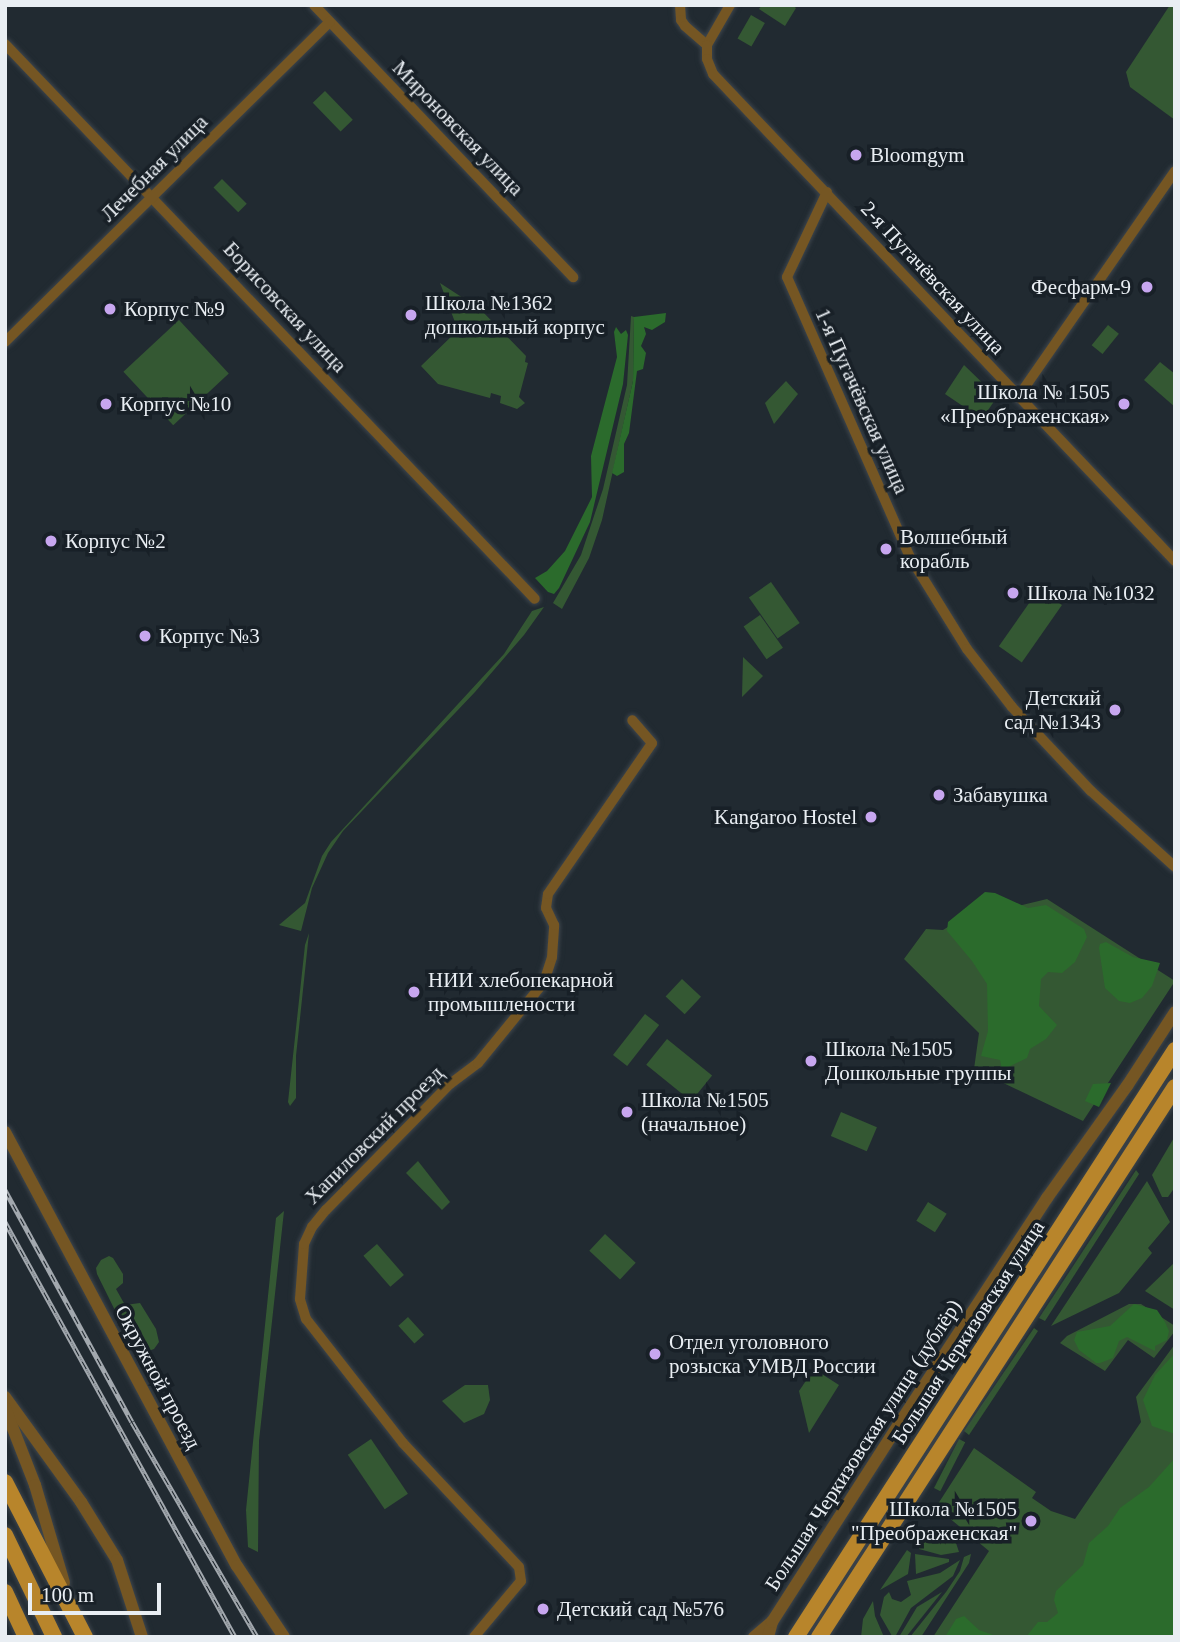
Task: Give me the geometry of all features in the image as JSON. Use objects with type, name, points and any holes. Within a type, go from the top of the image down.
[{"type":"main road","name":"Большая Черкизовская улица","points":[[796,1637],[1175,1050]]},
{"type":"main road","name":"Большая Черкизовская улица","points":[[819,1637],[1175,1087]]},
{"type":"main road","points":[[5,1482],[82,1631]]},
{"type":"main road","points":[[5,1535],[54,1637]]},
{"type":"main road","points":[[5,1592],[26,1637]]},
{"type":"street","name":"Мироновская улица","points":[[314,5],[573,278]]},
{"type":"street","points":[[680,5],[681,20],[685,26],[707,45],[730,5]]},
{"type":"street","name":"Лечебная улица","points":[[6,339],[330,22]]},
{"type":"street","name":"Борисовская улица","points":[[5,44],[535,599]]},
{"type":"street","name":"2-я Пугачёвская улица","points":[[707,45],[707,59],[713,74],[1175,561]]},
{"type":"street","points":[[1018,397],[1175,171]]},
{"type":"street","name":"1-я Пугачёвская улица","points":[[827,192],[787,277],[906,548],[963,642],[1012,707],[1091,791],[1175,867]]},
{"type":"street","name":"Хапиловский проезд","points":[[474,1637],[521,1581],[520,1567],[403,1443],[306,1318],[300,1299],[304,1244],[312,1227],[326,1210],[450,1084],[478,1063],[544,982],[552,957],[554,925],[546,908],[548,894],[652,743],[632,720]]},
{"type":"street","name":"Большая Черкизовская улица (дублёр)","points":[[772,1622],[1046,1198],[1127,1086],[1175,1012]]},
{"type":"street","name":"Окружной проезд","points":[[5,1132],[237,1566],[284,1637]]},
{"type":"street","points":[[5,1397],[107,1542],[121,1570],[142,1637]]},
{"type":"street","points":[[5,1408],[24,1453],[50,1541],[82,1631]]},
{"type":"street","points":[[754,1637],[772,1622]]},
{"type":"street","points":[[768,1637],[772,1622]]},
{"type":"green space","points":[[762,5],[792,5],[796,8],[785,26],[759,9]]},
{"type":"green space","points":[[1170,5],[1175,5],[1175,120],[1130,87],[1126,72]]},
{"type":"green space","points":[[751,15],[765,23],[751,46],[738,38]]},
{"type":"green space","points":[[325,91],[353,120],[341,132],[313,103]]},
{"type":"green space","points":[[222,179],[247,204],[238,212],[214,187]]},
{"type":"green space","points":[[440,283],[480,309],[526,356],[525,362],[528,363],[519,397],[525,403],[517,409],[500,403],[501,396],[491,393],[490,398],[438,384],[421,366],[458,330]]},
{"type":"green space","points":[[666,313],[665,322],[652,330],[644,327],[646,334],[641,346],[646,353],[643,369],[637,371],[629,433],[624,444],[624,472],[617,476],[612,473],[633,381],[634,317]]},
{"type":"green space","points":[[631,316],[634,317],[633,381],[602,520],[589,558],[562,609],[553,603],[581,555],[603,489],[627,385]]},
{"type":"green space","points":[[179,320],[229,373],[173,425],[123,372]]},
{"type":"green space","points":[[1108,325],[1119,334],[1103,354],[1092,345]]},
{"type":"green space","points":[[616,327],[621,334],[626,330],[628,335],[623,384],[590,522],[554,594],[548,592],[535,578],[547,571],[565,551],[592,497],[591,456],[617,357],[614,332]]},
{"type":"green space","points":[[1160,362],[1175,374],[1175,407],[1144,380]]},
{"type":"green space","points":[[964,365],[997,397],[982,419],[945,394]]},
{"type":"green space","points":[[786,381],[798,394],[774,424],[765,403]]},
{"type":"green space","points":[[771,582],[800,623],[778,638],[749,597]]},
{"type":"green space","points":[[1039,589],[1062,605],[1022,662],[999,646]]},
{"type":"green space","points":[[544,607],[524,635],[475,692],[343,831],[328,853],[312,888],[301,931],[279,925],[305,903],[322,856],[331,842],[504,654],[532,611]]},
{"type":"green space","points":[[760,615],[783,648],[767,659],[744,626]]},
{"type":"green space","points":[[743,657],[763,676],[742,697]]},
{"type":"green space","points":[[985,892],[995,893],[1028,908],[1046,905],[1084,929],[1087,937],[1075,962],[1062,973],[1048,972],[1041,979],[1039,1006],[1057,1025],[1046,1039],[1030,1049],[1027,1058],[1002,1070],[1000,1060],[981,1056],[988,1031],[987,984],[947,931],[948,922]]},
{"type":"green space","points":[[1047,899],[1175,981],[1083,1121],[974,1069],[979,1033],[904,959],[926,929],[943,930],[959,920]]},
{"type":"green space","points":[[309,933],[296,1056],[296,1098],[290,1106],[288,1102],[305,945]]},
{"type":"green space","points":[[1106,942],[1133,957],[1160,963],[1152,986],[1142,998],[1130,1003],[1119,1001],[1105,988],[1099,948],[1100,944]]},
{"type":"green space","points":[[682,979],[701,997],[685,1014],[666,997]]},
{"type":"green space","points":[[645,1014],[659,1025],[627,1066],[613,1055]]},
{"type":"green space","points":[[667,1039],[712,1076],[691,1101],[646,1065]]},
{"type":"green space","points":[[1111,1083],[1099,1107],[1085,1101],[1093,1084]]},
{"type":"green space","points":[[841,1112],[877,1127],[867,1151],[831,1136]]},
{"type":"green space","points":[[1175,1136],[1175,1187],[1168,1197],[1162,1197],[1152,1175]]},
{"type":"green space","points":[[418,1161],[450,1202],[442,1210],[406,1173]]},
{"type":"green space","points":[[1136,1170],[1139,1174],[1045,1321],[1039,1318]]},
{"type":"green space","points":[[1147,1181],[1170,1222],[1148,1248],[1152,1253],[1119,1293],[1051,1326]]},
{"type":"green space","points":[[928,1202],[947,1214],[935,1232],[916,1221]]},
{"type":"green space","points":[[284,1211],[259,1441],[258,1552],[248,1547],[246,1510],[276,1218]]},
{"type":"green space","points":[[605,1234],[636,1263],[620,1279],[589,1251]]},
{"type":"green space","points":[[377,1244],[404,1275],[390,1287],[363,1256]]},
{"type":"green space","points":[[109,1256],[123,1274],[123,1283],[116,1289],[125,1305],[140,1303],[156,1329],[159,1342],[154,1349],[140,1354],[135,1351],[97,1274],[96,1268],[101,1260]]},
{"type":"green space","points":[[1175,1262],[1175,1310],[1145,1291]]},
{"type":"green space","points":[[1129,1304],[1141,1304],[1175,1326],[1175,1331],[1154,1358],[1128,1340],[1105,1371],[1060,1343],[1067,1336]]},
{"type":"green space","points":[[1134,1304],[1157,1310],[1165,1322],[1169,1331],[1167,1340],[1155,1346],[1155,1351],[1127,1337],[1119,1341],[1113,1358],[1100,1363],[1096,1363],[1079,1350],[1074,1340],[1077,1332],[1110,1326]]},
{"type":"green space","points":[[408,1317],[424,1335],[414,1344],[398,1326]]},
{"type":"green space","points":[[1034,1328],[1038,1331],[969,1435],[964,1431]]},
{"type":"green space","points":[[1175,1344],[1175,1637],[933,1637],[989,1551],[936,1507],[974,1448],[1036,1492],[1032,1498],[1051,1511],[1075,1519],[1141,1422],[1136,1397]]},
{"type":"green space","points":[[1175,1353],[1175,1434],[1152,1426],[1143,1400],[1155,1375]]},
{"type":"green space","points":[[814,1369],[839,1385],[809,1433],[799,1391]]},
{"type":"green space","points":[[465,1385],[488,1385],[490,1400],[484,1414],[464,1423],[442,1401]]},
{"type":"green space","points":[[371,1439],[408,1494],[385,1509],[348,1455]]},
{"type":"green space","points":[[959,1439],[965,1442],[940,1491],[934,1488]]},
{"type":"green space","points":[[1175,1458],[1175,1637],[1026,1637],[1038,1622],[1047,1622],[1058,1613],[1054,1600],[1056,1591],[1083,1565],[1089,1543],[1108,1526],[1120,1508],[1149,1487]]},
{"type":"green space","points":[[939,1532],[955,1540],[959,1552],[941,1555],[919,1549],[919,1541]]},
{"type":"green space","points":[[907,1550],[911,1553],[908,1574],[880,1590]]},
{"type":"green space","points":[[915,1554],[949,1559],[949,1562],[916,1574]]},
{"type":"green space","points":[[971,1554],[969,1563],[921,1637],[910,1637],[946,1592],[960,1571],[964,1557]]},
{"type":"green space","points":[[960,1560],[953,1576],[911,1608],[895,1637],[892,1636],[880,1615],[884,1597],[889,1592],[892,1599],[901,1602],[911,1595],[907,1581],[940,1573]]},
{"type":"green space","points":[[942,1592],[906,1637],[899,1637],[917,1607]]},
{"type":"green space","points":[[873,1601],[875,1616],[884,1637],[861,1637],[863,1619]]},
{"type":"green space","points":[[964,1616],[979,1630],[999,1637],[945,1637],[956,1619]]},
{"type":"railway","points":[[5,1190],[132,1422],[257,1637]]},
{"type":"railway","points":[[5,1222],[235,1637]]},
{"type":"place","name":"Bloomgym","points":[[856,155]]},
{"type":"place","name":"Фесфарм-9","points":[[1147,287]]},
{"type":"place","name":"Корпус №9","points":[[110,309]]},
{"type":"place","name":"Школа №1362 дошкольный корпус","points":[[411,315]]},
{"type":"place","name":"Корпус №10","points":[[106,404]]},
{"type":"place","name":"Школа № 1505 «Преображенская»","points":[[1124,404]]},
{"type":"place","name":"Корпус №2","points":[[51,541]]},
{"type":"place","name":"Волшебный корабль","points":[[886,549]]},
{"type":"place","name":"Школа №1032","points":[[1013,593]]},
{"type":"place","name":"Корпус №3","points":[[145,636]]},
{"type":"place","name":"Детский сад №1343","points":[[1115,710]]},
{"type":"place","name":"Забавушка","points":[[939,795]]},
{"type":"place","name":"Kangaroo Hostel","points":[[871,817]]},
{"type":"place","name":"НИИ хлебопекарной промышлености","points":[[414,992]]},
{"type":"place","name":"Школа №1505 Дошкольные группы","points":[[811,1061]]},
{"type":"place","name":"Школа №1505 (начальное)","points":[[627,1112]]},
{"type":"place","name":"Отдел уголовного розыска УМВД России","points":[[655,1354]]},
{"type":"place","name":"Школа №1505 \"Преображенская\"","points":[[1031,1521]]},
{"type":"place","name":"Детский сад №576","points":[[543,1609]]}]
